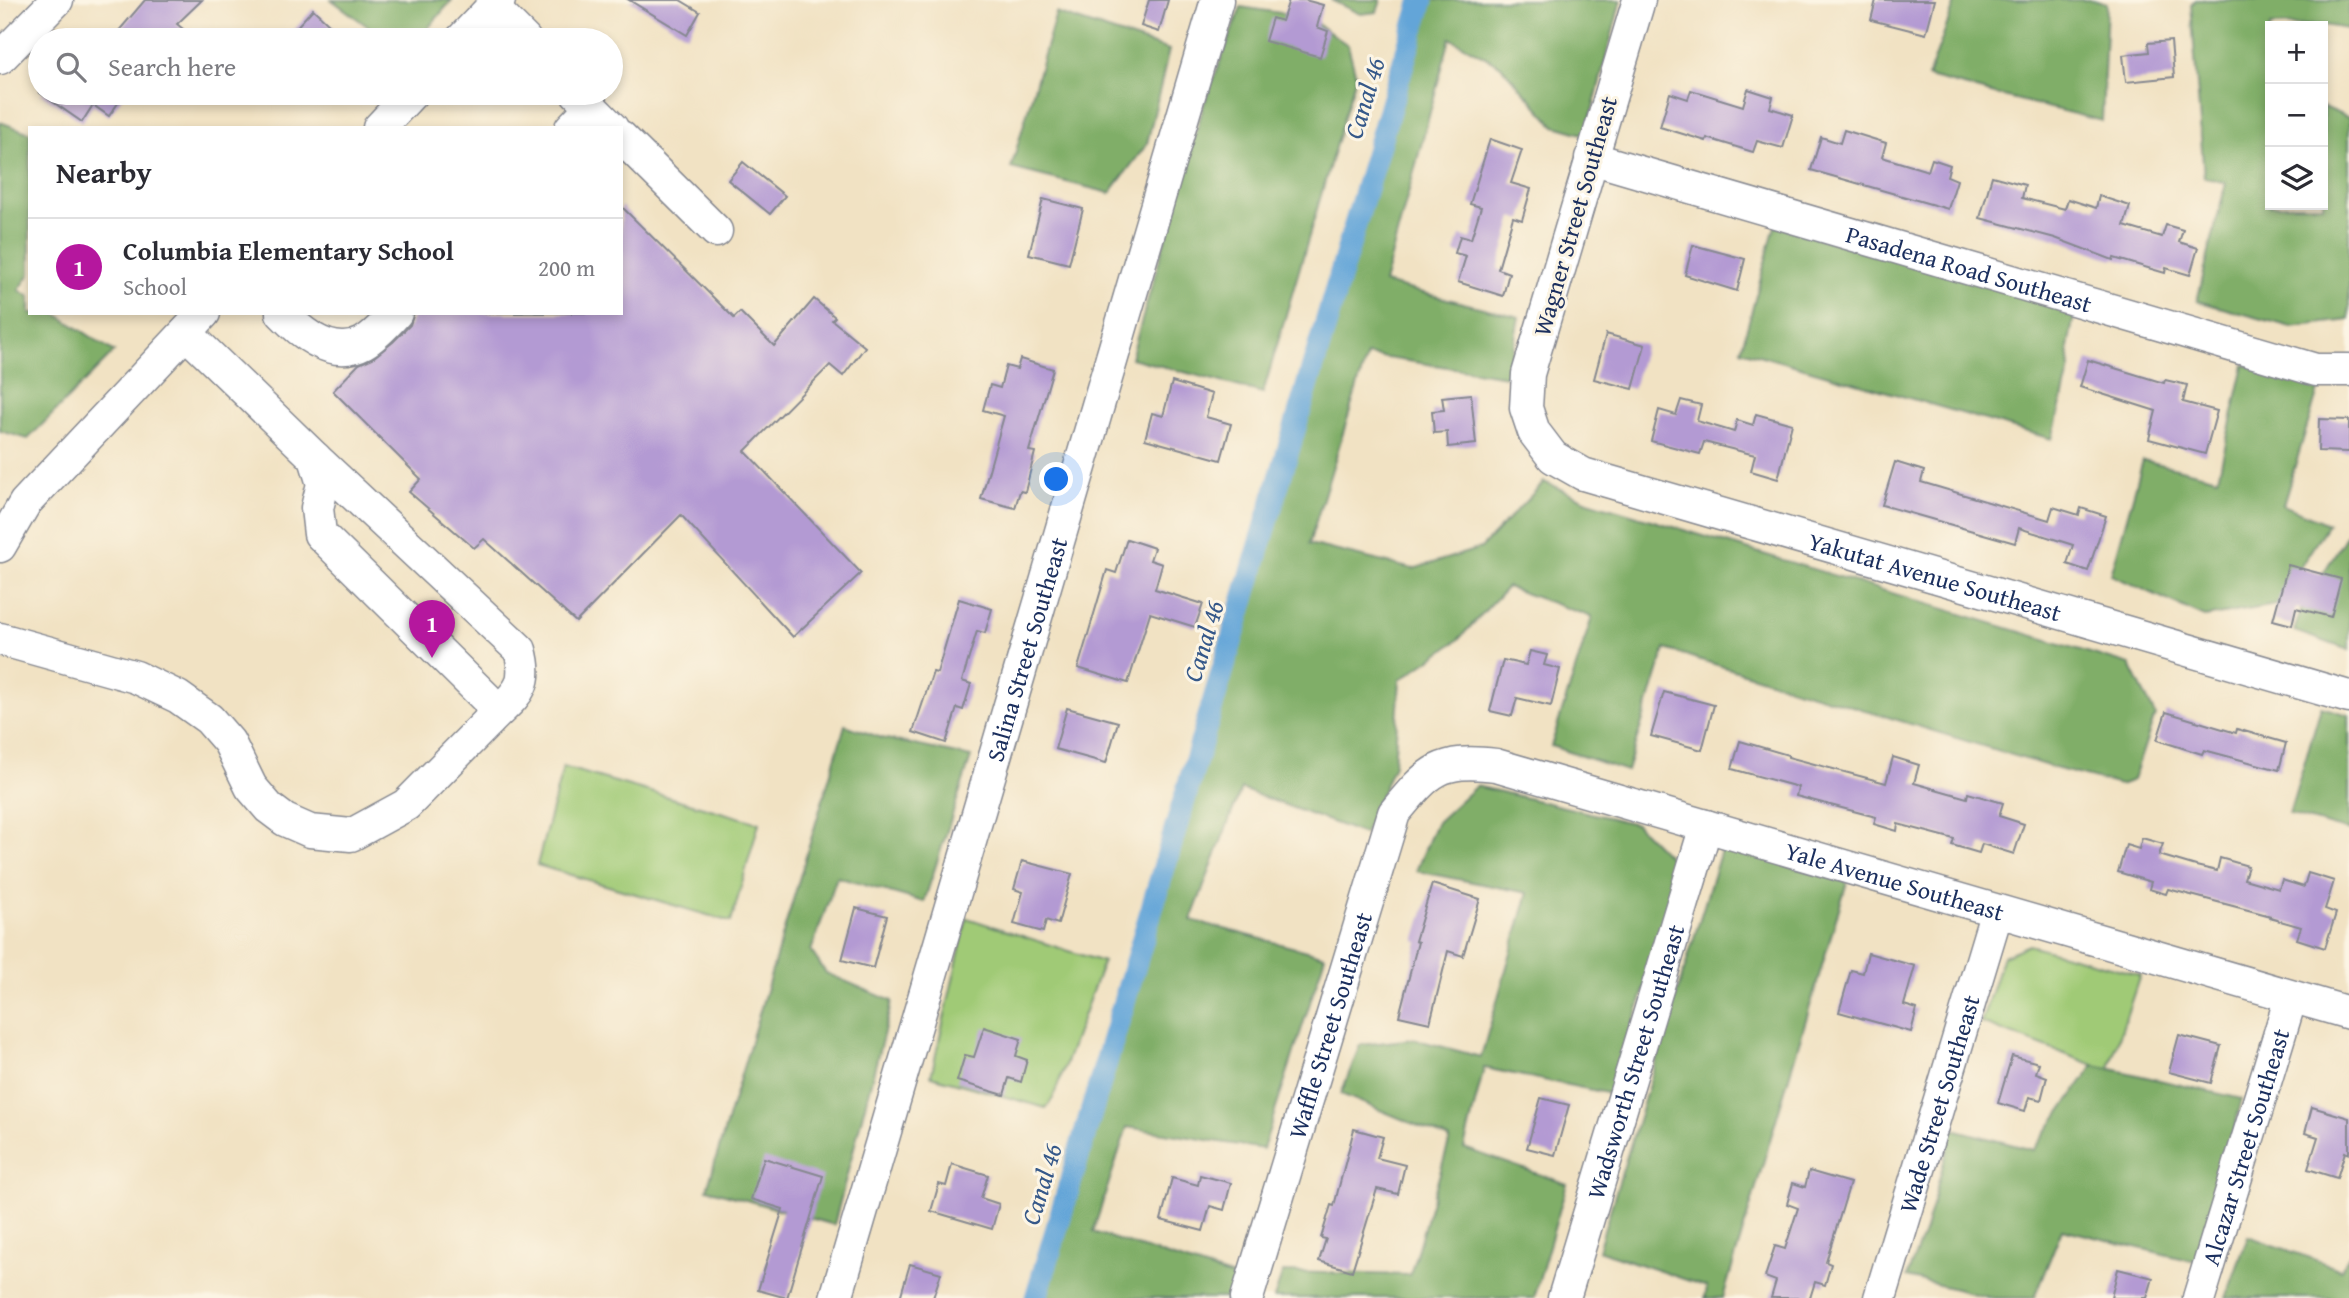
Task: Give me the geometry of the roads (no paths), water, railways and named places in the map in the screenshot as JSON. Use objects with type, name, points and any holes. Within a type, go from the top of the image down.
[{"type":"street","points":[[29,28],[57,0]]},
{"type":"street","name":"Salina Street Southeast","points":[[836,1298],[1217,0]]},
{"type":"street","name":"Wagner Street Southeast","points":[[1534,432],[1526,408],[1528,374],[1639,0]]},
{"type":"street","points":[[473,28],[496,4],[515,28]]},
{"type":"street","points":[[0,58],[28,30]]},
{"type":"street","points":[[381,126],[401,105]]},
{"type":"street","points":[[623,139],[716,232]]},
{"type":"street","name":"Pasadena Road Southeast","points":[[1591,158],[2316,370],[2349,370]]},
{"type":"street","points":[[284,315],[309,338],[328,346],[343,347],[363,343],[394,315]]},
{"type":"street","points":[[0,547],[25,503],[195,323],[315,458],[520,650],[525,667],[522,688],[406,805],[351,835],[310,831],[285,820],[269,808],[251,787],[229,742],[209,719],[178,696],[136,677],[0,639]]},
{"type":"street","name":"Yakutat Avenue Southeast","points":[[1534,432],[1553,457],[1583,474],[2349,697]]},
{"type":"street","points":[[315,458],[323,484],[317,508],[320,534],[486,698],[493,709],[489,721]]},
{"type":"street","name":"Yale Avenue Southeast","points":[[1440,768],[1465,762],[1496,765],[2349,1013]]},
{"type":"street","name":"Waffle Street Southeast","points":[[1247,1298],[1394,813],[1416,785],[1440,768]]},
{"type":"street","name":"Wadsworth Street Southeast","points":[[1564,1298],[1706,826]]},
{"type":"street","name":"Wade Street Southeast","points":[[1880,1298],[1997,911]]},
{"type":"street","name":"Alcazar Street Southeast","points":[[2199,1298],[2291,997]]},
{"type":"waterway","name":"Canal 46","points":[[1036,1298],[1422,0]]},
{"type":"place","name":"Columbia Elementary School","points":[[432,658]]}]
